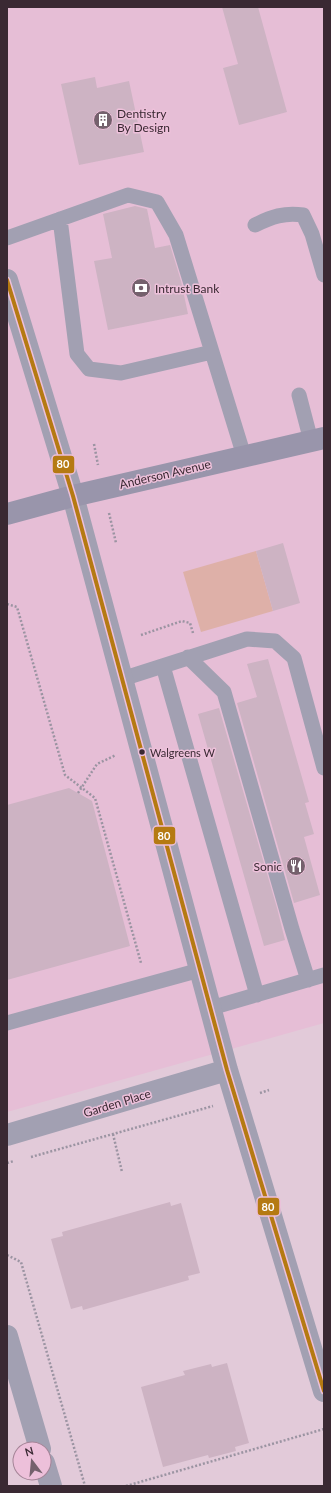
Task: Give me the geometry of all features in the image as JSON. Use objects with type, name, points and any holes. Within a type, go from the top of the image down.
[{"type":"main road","name":"Anderson Avenue","points":[[7,514],[73,496],[317,439]]},
{"type":"street","points":[[7,280],[73,496],[227,1070],[324,1391]]},
{"type":"street","name":"Garden Place","points":[[7,1135],[227,1070]]},
{"type":"street","points":[[7,1336],[38,1441]]},
{"type":"lane","points":[[7,238],[128,195],[156,202],[176,235],[244,456]]},
{"type":"lane","points":[[255,225],[269,218],[291,213],[303,215],[312,234],[324,275]]},
{"type":"lane","points":[[60,219],[77,354],[89,369],[121,372],[212,352]]},
{"type":"lane","points":[[299,395],[317,439]]},
{"type":"lane","points":[[122,679],[247,639],[275,641],[294,658],[324,768]]},
{"type":"lane","points":[[188,657],[224,692],[308,980]]},
{"type":"lane","points":[[163,666],[257,995]]},
{"type":"lane","points":[[7,1023],[200,970]]},
{"type":"lane","points":[[211,1008],[324,976]]},
{"type":"path","points":[[7,604],[17,607],[65,775],[96,798],[148,984]]},
{"type":"path","points":[[30,1157],[269,1090]]},
{"type":"path","points":[[113,1134],[122,1172]]},
{"type":"path","points":[[7,1163],[15,1161]]},
{"type":"path","points":[[7,1255],[22,1262],[85,1486]]},
{"type":"path","points":[[126,1486],[324,1429]]},
{"type":"shaded area","points":[[7,7],[324,7],[324,1023],[7,1112]]},
{"type":"shaded area","points":[[256,551],[273,611],[201,632],[183,572]]},
{"type":"building","points":[[222,7],[258,7],[287,112],[239,125],[223,68],[238,64]]},
{"type":"building","name":"Dentistry By Design","points":[[95,77],[97,88],[129,81],[144,152],[79,165],[61,84]]},
{"type":"building","name":"Intrust Bank","points":[[135,206],[147,209],[155,248],[170,245],[181,281],[188,314],[108,330],[94,261],[112,258],[103,214]]},
{"type":"building","points":[[283,543],[300,603],[273,611],[256,551]]},
{"type":"building","points":[[268,659],[309,802],[305,803],[314,834],[304,837],[320,895],[294,903],[237,703],[257,697],[247,664]]},
{"type":"building","points":[[219,708],[285,940],[264,946],[198,714]]},
{"type":"building","points":[[69,788],[92,801],[130,946],[7,980],[7,805]]},
{"type":"building","points":[[170,1202],[171,1206],[181,1203],[200,1273],[188,1276],[189,1280],[83,1310],[82,1306],[71,1309],[51,1239],[63,1236],[62,1232]]},
{"type":"building","points":[[227,1363],[249,1443],[235,1447],[236,1451],[209,1458],[208,1455],[163,1467],[141,1387],[185,1375],[183,1371],[211,1364],[212,1367]]},
{"type":"transit line","name":"80","points":[[7,280],[73,496],[227,1070],[324,1391]]},
{"type":"place","name":"Dentistry By Design","points":[[103,120]]},
{"type":"place","name":"Intrust Bank","points":[[141,288]]},
{"type":"place","name":"Walgreens W","points":[[142,752]]},
{"type":"place","name":"Sonic","points":[[296,866]]}]
